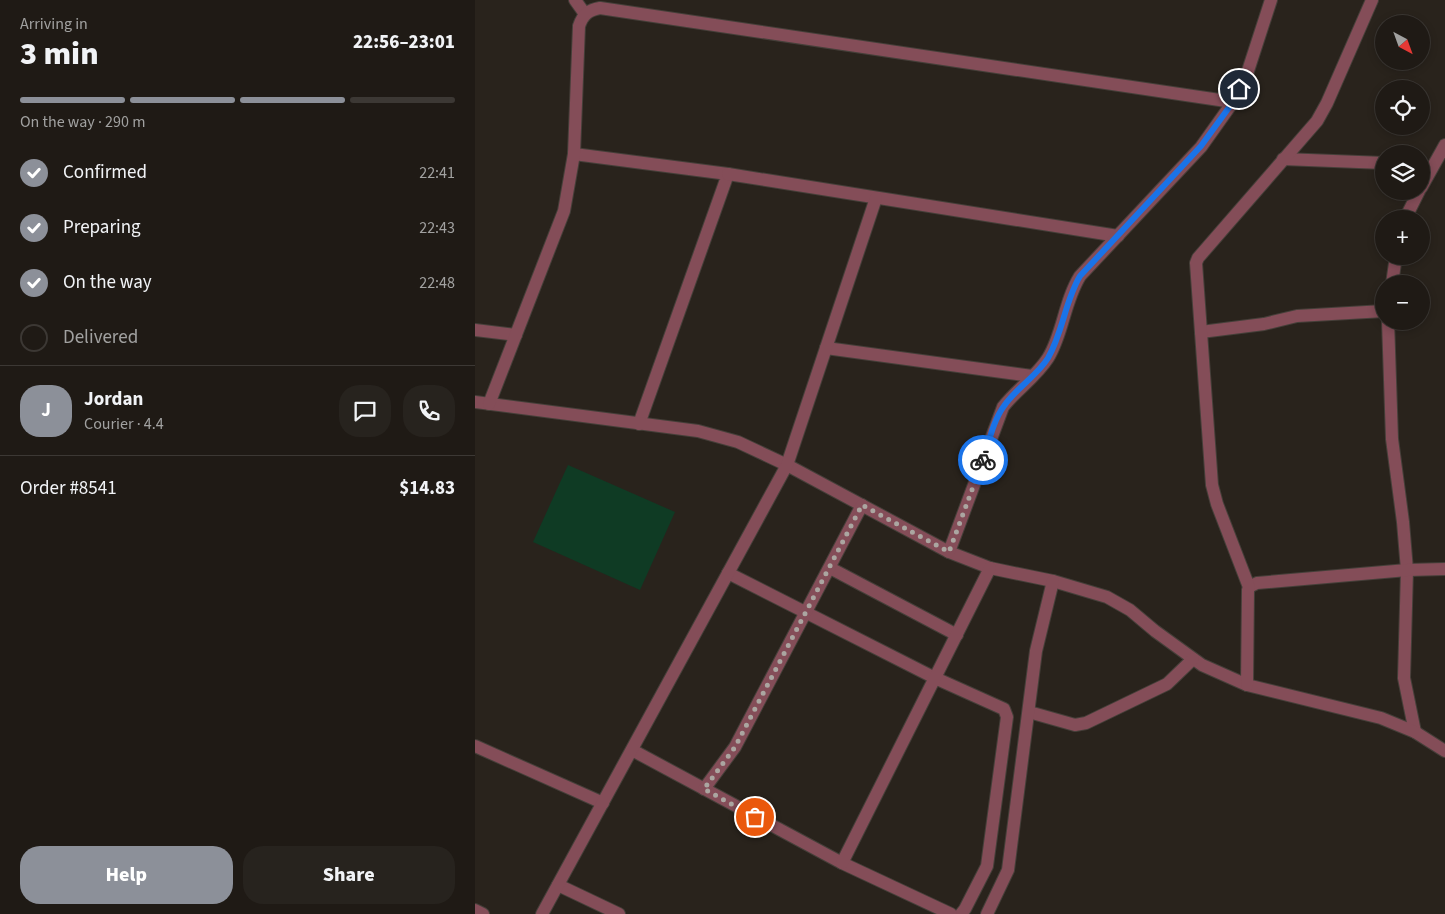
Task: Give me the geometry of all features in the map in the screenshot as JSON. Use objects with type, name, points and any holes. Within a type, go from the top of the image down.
[{"type":"street","points":[[575,0],[585,14]]},
{"type":"street","points":[[949,552],[1000,413],[1008,401],[1040,368],[1053,348],[1073,287],[1080,276],[1201,146],[1233,102],[1246,77],[1271,0]]},
{"type":"street","points":[[1247,685],[1249,587],[1217,504],[1212,485],[1196,263],[1198,258],[1317,121],[1327,103],[1372,0]]},
{"type":"street","points":[[489,404],[563,211],[574,154],[579,26],[585,14],[600,8],[1233,102]]},
{"type":"street","points":[[1430,162],[1445,145]]},
{"type":"street","points":[[574,154],[728,174],[1119,236]]},
{"type":"street","points":[[1283,159],[1375,163]]},
{"type":"street","points":[[639,424],[728,174]]},
{"type":"street","points":[[542,914],[787,465],[876,198]]},
{"type":"street","points":[[1201,332],[1264,324],[1297,316],[1375,312]]},
{"type":"street","points":[[475,330],[516,335]]},
{"type":"street","points":[[1388,330],[1392,439],[1407,570],[1404,678],[1415,732]]},
{"type":"street","points":[[826,348],[1032,376]]},
{"type":"street","points":[[475,402],[698,431],[730,440],[787,465],[949,552],[990,568],[1107,596],[1130,610],[1155,631],[1202,665],[1247,685],[1381,718],[1415,732],[1445,751]]},
{"type":"street","points":[[704,789],[735,747],[862,505]]},
{"type":"street","points":[[830,568],[957,635]]},
{"type":"street","points":[[842,863],[990,568]]},
{"type":"street","points":[[1249,587],[1257,583],[1407,570],[1445,569]]},
{"type":"street","points":[[728,573],[935,678],[1002,707],[1006,712],[1007,717],[987,866],[961,914]]},
{"type":"street","points":[[987,914],[1009,870],[1037,651],[1053,582]]},
{"type":"street","points":[[1029,712],[1075,725],[1086,724],[1167,684],[1193,658]]},
{"type":"street","points":[[475,746],[603,803]]},
{"type":"street","points":[[632,750],[842,863],[951,914]]},
{"type":"street","points":[[558,885],[619,914]]},
{"type":"street","points":[[475,910],[483,914]]},
{"type":"green space","points":[[568,465],[675,512],[640,590],[533,542]]},
{"type":"way so far","points":[[755,817],[704,789],[735,747],[862,505],[949,552],[983,460]]},
{"type":"route","points":[[983,460],[1003,407],[1048,358],[1073,287],[1080,276],[1201,146],[1233,102],[1239,89]]}]
